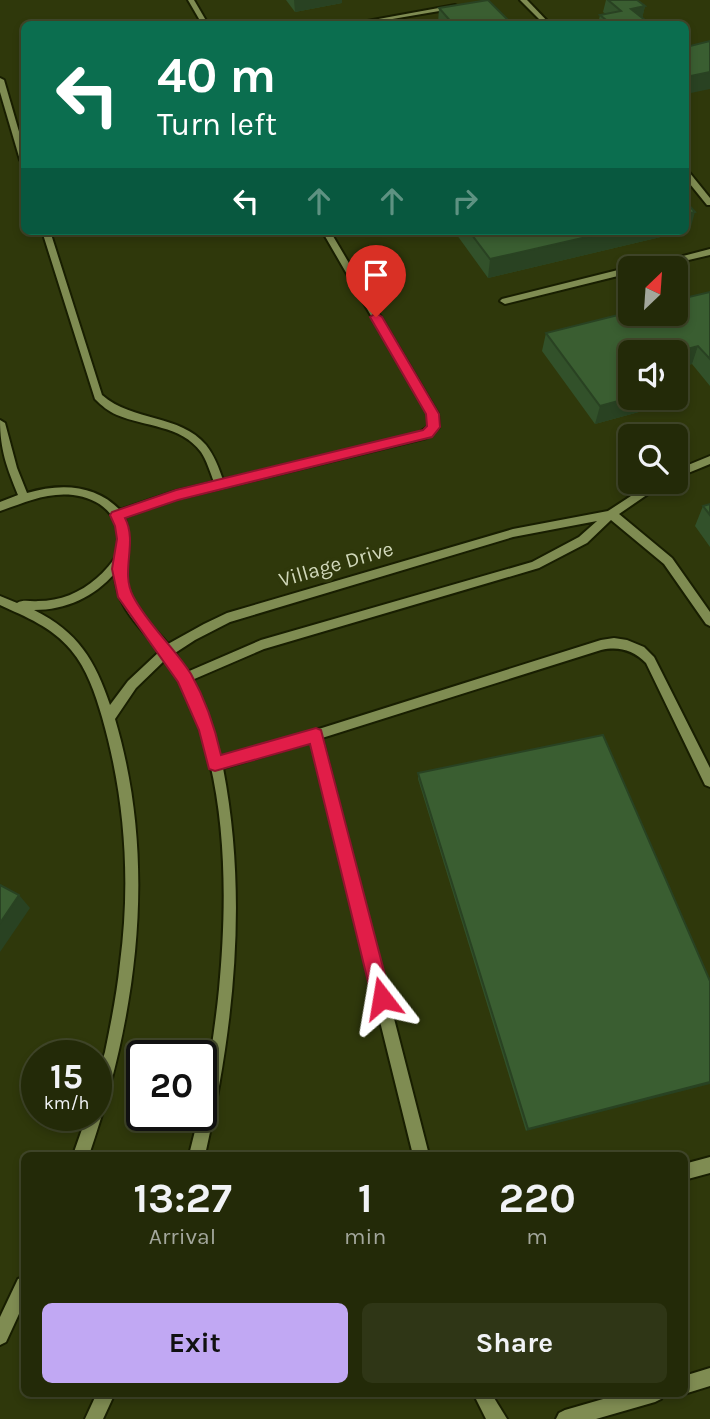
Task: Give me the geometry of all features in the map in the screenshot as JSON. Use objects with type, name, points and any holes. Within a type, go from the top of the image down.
[{"type":"street","points":[[191,0],[203,21]]},
{"type":"street","points":[[523,0],[544,21]]},
{"type":"street","points":[[371,21],[468,4]]},
{"type":"street","points":[[0,80],[21,150]]},
{"type":"street","points":[[689,177],[708,199]]},
{"type":"street","points":[[47,235],[98,397],[113,410],[171,426],[198,442],[220,485]]},
{"type":"street","points":[[117,515],[159,500],[417,438],[428,433],[433,427],[433,414],[328,235]]},
{"type":"street","points":[[688,257],[710,252]]},
{"type":"street","points":[[505,300],[618,273]]},
{"type":"street","points":[[0,423],[23,496]]},
{"type":"street","points":[[688,469],[710,460]]},
{"type":"street","points":[[0,507],[23,496],[54,490],[83,493],[97,498],[117,515],[122,526],[121,583],[125,597],[185,678],[207,730],[215,764],[229,870],[227,966],[218,1059],[198,1152]]},
{"type":"street","name":"Village Drive","points":[[185,678],[261,645],[535,565],[583,540],[611,514],[642,494]]},
{"type":"street","points":[[611,514],[668,561],[710,621]]},
{"type":"street","name":"Village Drive","points":[[109,718],[138,674],[166,650],[203,628],[246,610],[513,533],[611,514]]},
{"type":"street","points":[[2,601],[27,606],[47,606],[80,596],[107,577],[122,552]]},
{"type":"street","points":[[2,601],[39,616],[78,648],[94,678],[109,718],[126,787],[132,880],[130,923],[112,1055]]},
{"type":"street","points":[[215,764],[601,645],[616,643],[638,649],[650,660],[710,781]]},
{"type":"street","points":[[316,735],[420,1152]]},
{"type":"street","points":[[82,1152],[90,1131]]},
{"type":"street","points":[[688,1171],[710,1165]]},
{"type":"street","points":[[0,1336],[21,1291]]},
{"type":"street","points":[[688,1384],[710,1377]]},
{"type":"street","points":[[94,1419],[104,1397]]},
{"type":"street","points":[[484,1397],[498,1419]]},
{"type":"street","points":[[565,1419],[641,1397]]},
{"type":"building","points":[[488,0],[509,21],[450,21],[439,8]]},
{"type":"building","points":[[608,0],[637,0],[645,6],[631,9],[646,21],[607,21],[600,15],[621,11]]},
{"type":"building","points":[[710,41],[710,72],[689,76],[689,46]]},
{"type":"building","points":[[472,235],[595,235],[490,259]]},
{"type":"building","points":[[710,292],[710,359],[698,346],[688,349],[688,340],[618,340],[618,401],[600,406],[546,333],[618,315],[618,326],[688,326],[688,297]]},
{"type":"building","points":[[710,504],[710,515],[703,506]]},
{"type":"building","points":[[603,735],[710,981],[710,1082],[528,1129],[418,773]]},
{"type":"building","points":[[0,885],[19,895],[0,923]]},
{"type":"route","points":[[376,317],[433,414],[435,423],[428,433],[417,438],[176,495],[117,515],[124,539],[120,569],[125,597],[185,678],[207,730],[215,764],[316,735],[382,998]]}]
